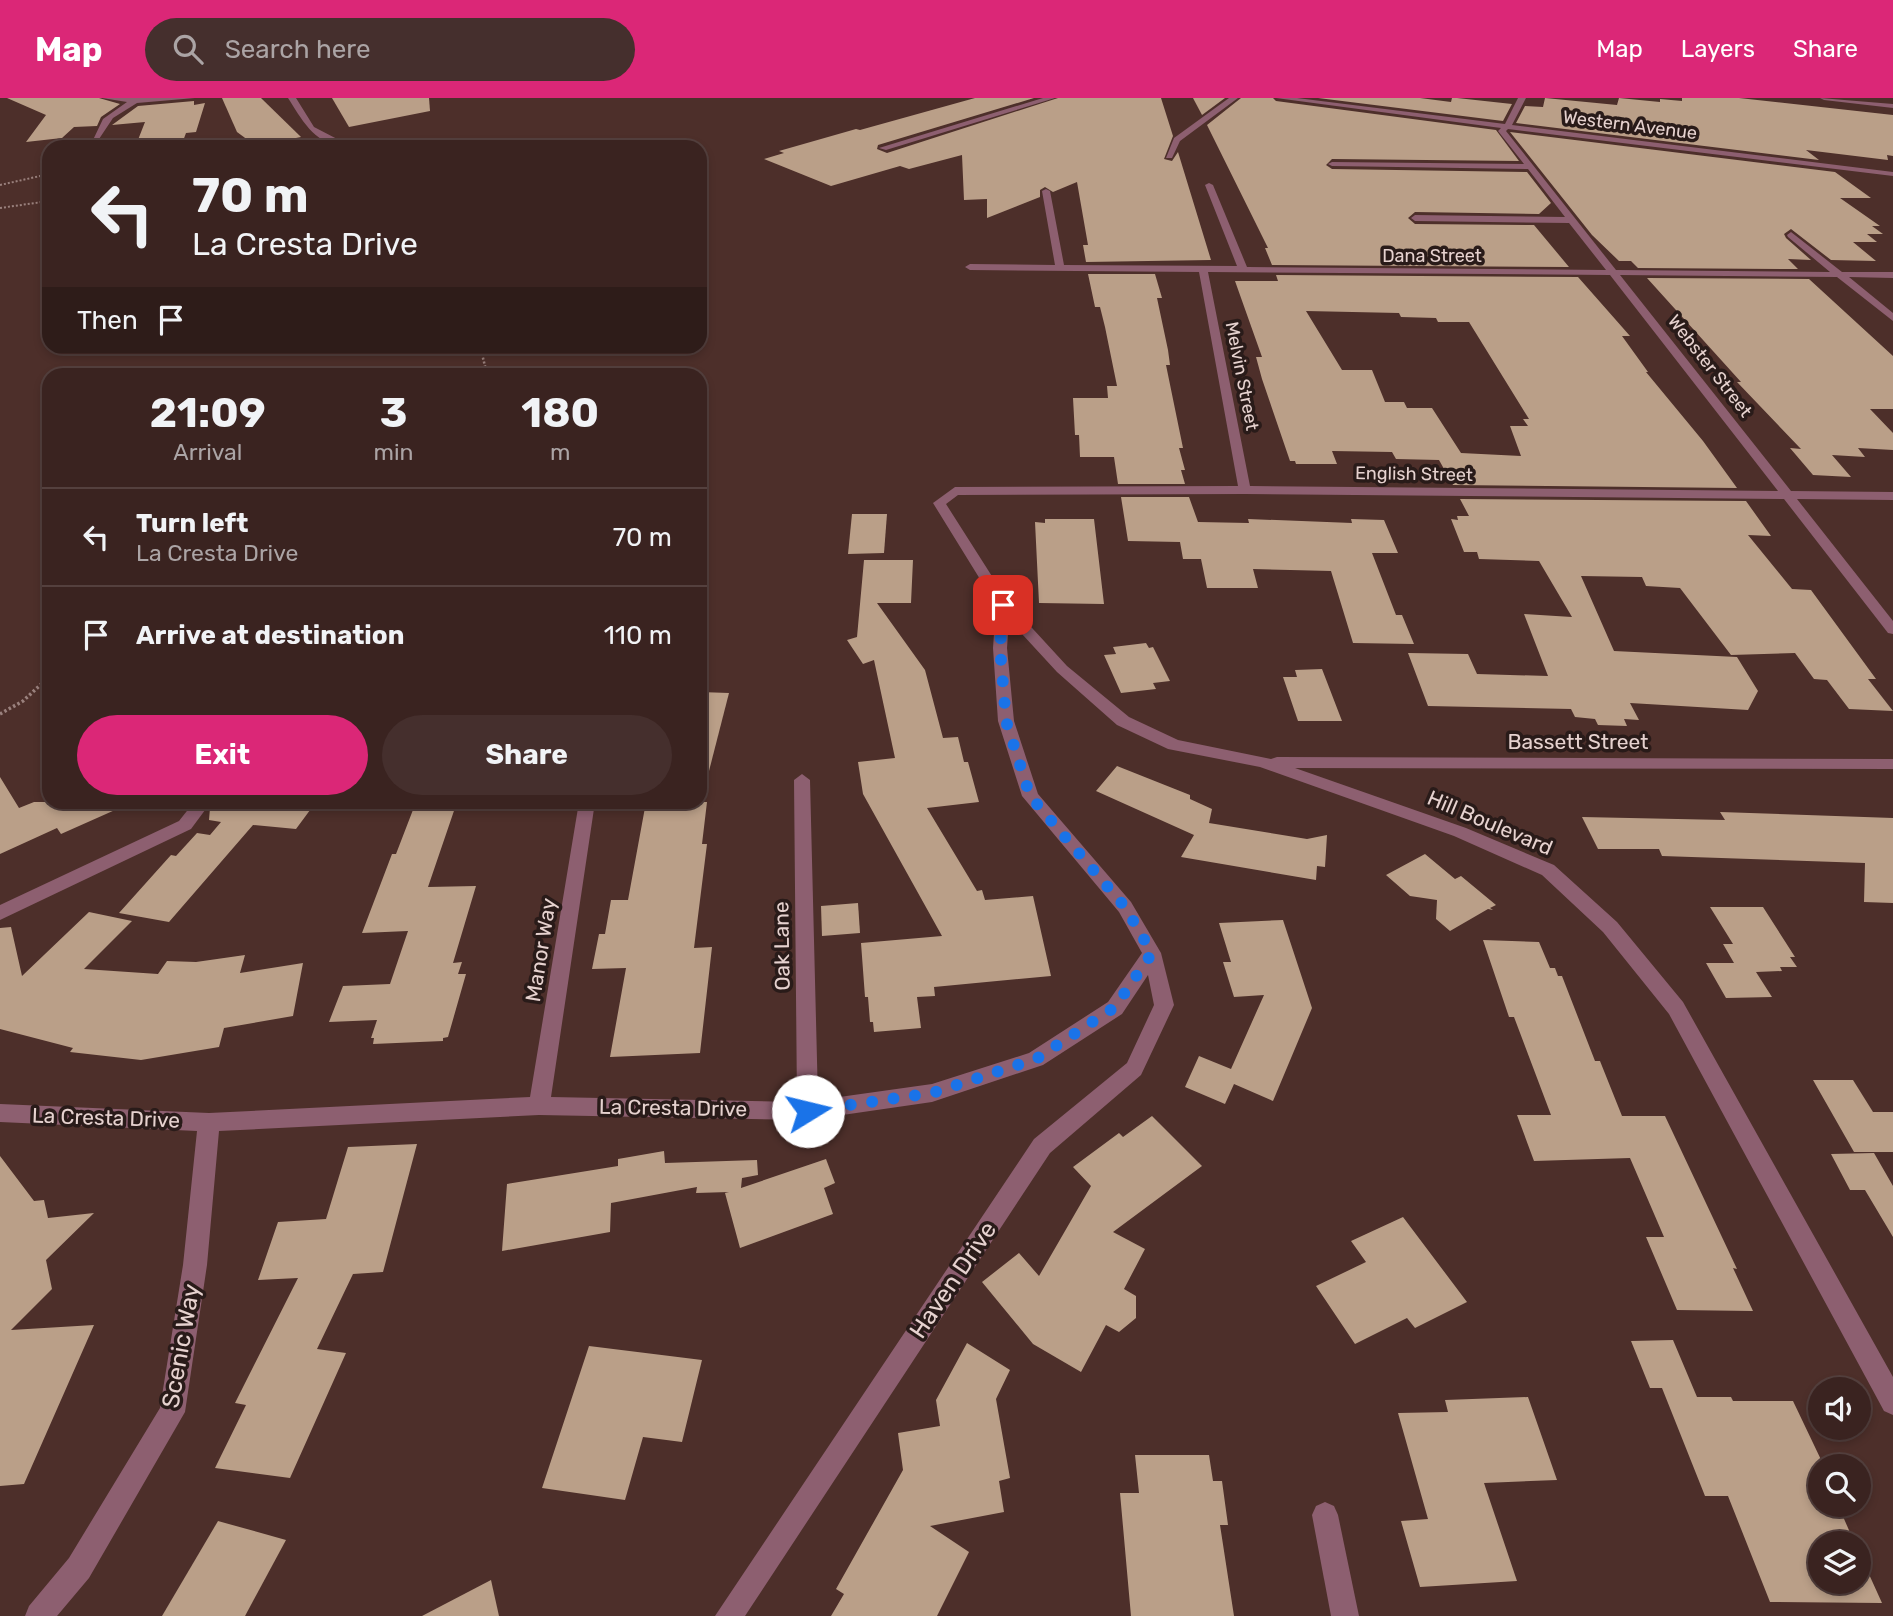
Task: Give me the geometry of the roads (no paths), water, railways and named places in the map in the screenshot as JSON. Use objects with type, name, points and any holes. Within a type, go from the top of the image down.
[{"type":"street","points":[[106,98],[135,101],[191,98]]},
{"type":"street","points":[[292,98],[311,129],[332,140]]},
{"type":"street","points":[[883,148],[1051,98]]},
{"type":"street","points":[[1169,156],[1177,140],[1234,98]]},
{"type":"street","name":"Western Avenue","points":[[1280,98],[1893,174]]},
{"type":"street","points":[[1508,125],[1521,98]]},
{"type":"street","points":[[1824,98],[1893,106]]},
{"type":"street","points":[[97,140],[103,121],[135,101]]},
{"type":"street","name":"Webster Street","points":[[1508,125],[1502,131],[1893,630]]},
{"type":"street","points":[[1332,164],[1532,167]]},
{"type":"street","points":[[1209,185],[1244,271]]},
{"type":"street","points":[[1045,191],[1060,267]]},
{"type":"street","points":[[1415,218],[1572,220]]},
{"type":"street","points":[[1791,235],[1893,318]]},
{"type":"street","name":"Dana Street","points":[[970,267],[1893,275]]},
{"type":"street","name":"Melvin Street","points":[[1203,270],[1245,489]]},
{"type":"street","name":"English Street","points":[[939,503],[955,491],[1245,489],[1893,496]]},
{"type":"street","name":"Hill Boulevard","points":[[939,503],[1003,605],[1062,669],[1123,721],[1174,744],[1263,762],[1460,832],[1548,870],[1610,926],[1676,1008],[1893,1402]]},
{"type":"street","points":[[1003,605],[1000,648],[1006,721],[1030,796],[1125,907],[1152,953]]},
{"type":"street","name":"Bassett Street","points":[[1263,762],[1893,764]]},
{"type":"street","name":"Oak Lane","points":[[802,780],[808,1111]]},
{"type":"street","points":[[0,913],[185,825],[198,809]]},
{"type":"street","name":"Manor Way","points":[[539,1105],[586,809]]},
{"type":"street","name":"La Cresta Drive","points":[[0,1113],[209,1122],[539,1105],[808,1111],[932,1093],[1036,1059],[1115,1007],[1152,953]]},
{"type":"street","name":"Haven Drive","points":[[729,1616],[1042,1146],[1134,1069],[1164,1005],[1152,953]]},
{"type":"street","name":"Scenic Way","points":[[39,1616],[79,1568],[172,1412],[195,1265],[209,1122]]},
{"type":"street","points":[[1325,1515],[1345,1616]]}]
